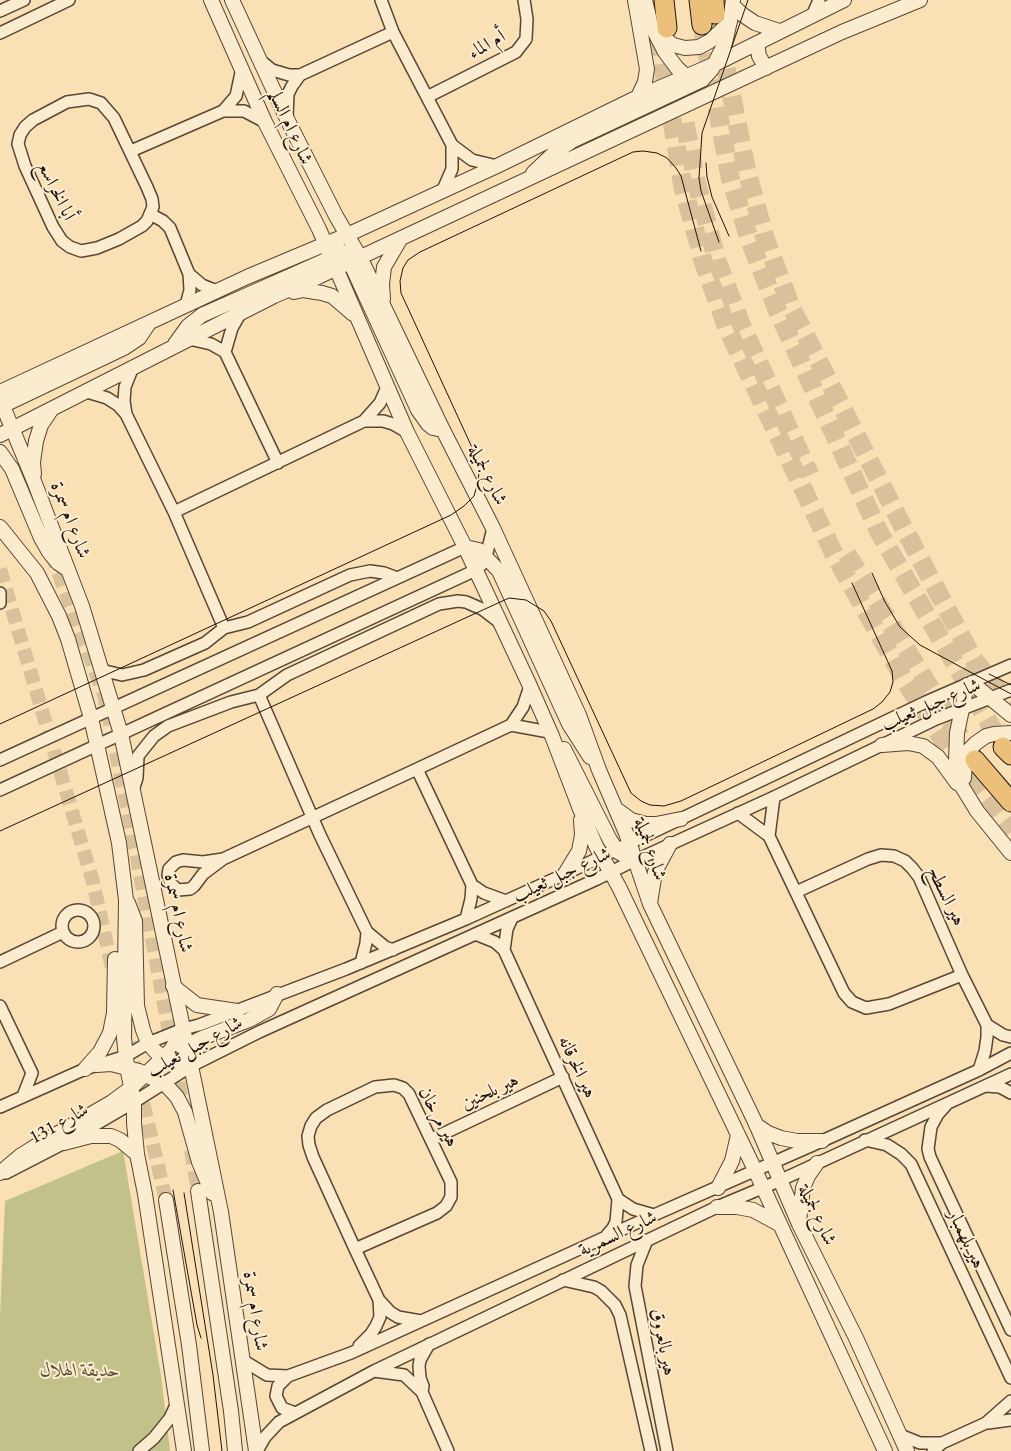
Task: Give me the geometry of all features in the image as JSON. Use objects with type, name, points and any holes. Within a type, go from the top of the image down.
[{"type":"highway","points":[[699,0],[715,15]]},
{"type":"highway","points":[[975,760],[1011,802]]},
{"type":"street","points":[[0,11],[24,0]]},
{"type":"street","points":[[0,33],[69,0]]},
{"type":"street","name":"شارع ام السلم","points":[[211,0],[266,122],[325,244]]},
{"type":"street","name":"شارع ام السلم","points":[[232,0],[287,119],[347,235],[355,260]]},
{"type":"street","points":[[381,0],[394,32],[452,144],[472,160],[497,166]]},
{"type":"street","name":"أم الماء","points":[[427,96],[516,52],[526,39],[527,19],[524,0]]},
{"type":"street","points":[[635,0],[647,69],[645,82],[638,97]]},
{"type":"street","points":[[813,14],[818,0]]},
{"type":"street","points":[[173,347],[188,326],[202,315],[335,258],[355,260],[908,0]]},
{"type":"street","points":[[842,32],[920,0]]},
{"type":"street","points":[[715,64],[842,1]]},
{"type":"street","points":[[656,11],[662,38],[673,45],[686,48],[698,47],[710,42],[715,15],[732,3],[742,15],[755,23],[779,31]]},
{"type":"street","points":[[656,11],[664,52],[690,79],[715,85],[737,81]]},
{"type":"street","points":[[1,401],[124,348],[139,338],[150,322],[186,305],[442,192],[638,97],[708,74],[725,43],[715,15]]},
{"type":"street","points":[[258,58],[272,70],[289,75],[300,75],[394,32]]},
{"type":"street","points":[[756,43],[759,56],[766,68]]},
{"type":"street","points":[[223,111],[236,96],[242,68]]},
{"type":"street","points":[[287,119],[288,94],[300,75]]},
{"type":"street","points":[[528,179],[544,162],[572,141],[690,79]]},
{"type":"street","name":"أبا الخراسع","points":[[89,98],[101,103],[114,118],[131,151],[152,199],[153,207],[150,214],[142,226],[97,248],[81,250],[70,248],[62,241],[53,227],[25,166],[18,144],[20,135],[25,127],[33,120],[67,102],[89,98]]},
{"type":"street","points":[[131,151],[223,111],[244,111],[266,122]]},
{"type":"street","points":[[442,192],[452,169],[452,144]]},
{"type":"street","points":[[150,214],[163,221],[170,228],[189,274],[190,290],[186,305]]},
{"type":"street","points":[[319,229],[331,231],[337,227],[338,220]]},
{"type":"street","points":[[4,430],[87,392],[274,296],[335,258],[347,235]]},
{"type":"street","points":[[383,305],[382,284],[384,267],[401,238]]},
{"type":"street","points":[[325,244],[335,246],[335,258]]},
{"type":"street","name":"شارع لجميلة","points":[[335,258],[355,315],[407,432],[465,547],[530,686],[601,856],[620,887],[755,1170],[778,1224],[882,1448]]},
{"type":"street","points":[[355,260],[418,410],[428,424],[433,428],[443,430]]},
{"type":"street","name":"شارع لجميلة","points":[[355,260],[383,305],[493,528],[579,714],[599,770],[629,843],[630,863],[639,877],[650,904],[774,1162],[799,1224],[856,1338],[908,1451]]},
{"type":"street","points":[[189,274],[202,285],[217,291]]},
{"type":"street","points":[[274,296],[304,290],[314,291],[332,296],[355,315]]},
{"type":"street","points":[[225,352],[232,328],[240,314]]},
{"type":"street","points":[[189,339],[211,344],[225,352],[278,463]]},
{"type":"street","points":[[126,414],[124,401],[125,387],[133,367]]},
{"type":"street","points":[[174,512],[364,421],[380,403],[387,387]]},
{"type":"street","points":[[87,392],[107,398],[118,405],[126,414],[174,512],[224,628]]},
{"type":"street","name":"شارع ام سمرة","points":[[1,401],[4,430],[34,481],[82,606],[120,734],[134,790],[221,1212],[256,1451]]},
{"type":"street","points":[[34,481],[33,462],[36,441],[41,425],[51,409]]},
{"type":"street","points":[[364,421],[383,421],[407,432]]},
{"type":"street","points":[[0,452],[15,476],[41,538],[49,552],[58,563],[70,571]]},
{"type":"street","points":[[0,527],[36,574],[59,616],[68,639],[98,745],[119,843],[126,900],[124,1038],[126,1062],[134,1102],[137,1154],[145,1194],[184,1451]]},
{"type":"street","points":[[0,790],[476,570],[487,557],[493,528]]},
{"type":"street","points":[[0,760],[465,547],[479,550],[487,557],[503,578],[569,724],[599,770]]},
{"type":"street","points":[[101,670],[115,674],[137,673],[205,643],[224,628],[248,622],[356,573],[377,572],[397,578]]},
{"type":"street","points":[[0,593],[0,603]]},
{"type":"street","points":[[134,790],[137,778],[138,756],[147,742],[160,730],[168,726],[231,702],[259,695],[287,675],[439,604],[458,601],[466,602],[482,609],[499,622]]},
{"type":"street","points":[[177,656],[185,674]]},
{"type":"street","name":"شارع جبل ثعيلب","points":[[126,1062],[148,1043],[361,963],[466,919],[616,850],[928,701],[1011,665]]},
{"type":"street","points":[[965,793],[958,780],[956,760],[957,733],[969,684],[1011,715]]},
{"type":"street","points":[[223,859],[511,725],[524,707],[530,686]]},
{"type":"street","name":"شارع جبل ثعيلب","points":[[154,1078],[192,1066],[268,1028],[611,873],[936,719],[1011,690]]},
{"type":"street","points":[[259,695],[366,932],[366,943],[361,963]]},
{"type":"street","points":[[511,725],[550,734],[558,740],[566,751],[616,850],[630,863]]},
{"type":"street","points":[[965,793],[964,770],[968,751],[986,736],[1002,732],[1008,745]]},
{"type":"street","points":[[882,745],[908,743],[923,746],[938,757],[977,811],[1011,853]]},
{"type":"street","points":[[417,770],[472,885],[466,919]]},
{"type":"street","points":[[769,836],[774,797]]},
{"type":"street","points":[[565,874],[576,859],[581,844],[580,809]]},
{"type":"street","points":[[616,809],[631,820],[646,824],[681,819]]},
{"type":"street","points":[[738,813],[769,836],[844,993],[852,1002],[866,1008],[889,1004],[962,975]]},
{"type":"street","points":[[650,904],[655,872],[670,844]]},
{"type":"street","name":"هير السطح","points":[[796,892],[868,859],[881,855],[894,856],[908,864],[919,877],[962,975],[987,1025]]},
{"type":"street","points":[[601,856],[630,863]]},
{"type":"street","points":[[472,885],[484,893],[506,901]]},
{"type":"street","points":[[126,900],[135,921],[137,1006],[148,1043],[156,1052],[167,1058],[192,1066]]},
{"type":"street","points":[[504,950],[506,929],[512,918]]},
{"type":"street","points":[[0,962],[63,932]]},
{"type":"street","points":[[366,932],[385,947],[393,950]]},
{"type":"street","points":[[476,934],[495,942],[504,950]]},
{"type":"street","points":[[91,1067],[110,1033],[114,1013],[115,954],[118,944],[125,936]]},
{"type":"street","name":"هير الخرقانه","points":[[504,950],[618,1199]]},
{"type":"street","points":[[173,986],[197,1005],[236,1011]]},
{"type":"street","points":[[167,1058],[202,1038],[249,1020],[269,1009],[277,994]]},
{"type":"street","points":[[0,1006],[32,1073],[54,1082]]},
{"type":"street","points":[[987,1025],[1003,1035],[1011,1037]]},
{"type":"street","points":[[978,1070],[985,1051],[987,1025]]},
{"type":"street","points":[[134,1102],[142,1088],[154,1078],[183,1029]]},
{"type":"street","name":"شارع السمرية","points":[[244,1361],[267,1375],[288,1376],[351,1354],[654,1214],[718,1188],[978,1070],[1011,1053]]},
{"type":"street","points":[[91,1067],[126,1062],[154,1078],[177,1097],[185,1112],[204,1177],[221,1212]]},
{"type":"street","name":"شارع 131","points":[[0,1107],[91,1067]]},
{"type":"street","points":[[23,1096],[32,1073]]},
{"type":"street","name":"شارع السمرية","points":[[256,1451],[273,1427],[295,1413],[374,1371],[717,1207],[781,1180],[981,1086],[1011,1074]]},
{"type":"street","name":"هير بلحنين","points":[[432,1139],[563,1077]]},
{"type":"street","points":[[0,1174],[28,1151],[112,1102],[132,1088],[154,1078]]},
{"type":"street","name":"هير مرخان","points":[[355,1250],[437,1213],[446,1206],[451,1197],[451,1182],[432,1139],[409,1094],[403,1088],[394,1085],[375,1087],[327,1110],[316,1118],[310,1131],[309,1145],[313,1158],[355,1250],[379,1300],[390,1312],[398,1317],[421,1321]]},
{"type":"street","points":[[981,1086],[1000,1088],[1007,1090],[1011,1094]]},
{"type":"street","name":"شارع 131","points":[[0,1174],[64,1143],[134,1102]]},
{"type":"street","name":"هير بلهمبار","points":[[948,1102],[938,1114],[931,1127],[928,1149],[930,1157],[1011,1330]]},
{"type":"street","points":[[756,1124],[768,1133],[781,1138],[797,1141],[822,1141]]},
{"type":"street","points":[[718,1188],[732,1161],[738,1135]]},
{"type":"street","points":[[64,1143],[91,1136],[111,1136],[120,1140],[137,1154]]},
{"type":"street","name":"هير بلهمبار","points":[[865,1140],[887,1145],[901,1154],[911,1164],[1011,1378]]},
{"type":"street","points":[[799,1224],[801,1194],[808,1176],[817,1163]]},
{"type":"street","name":"شارع ام سمرة","points":[[198,1192],[235,1451]]},
{"type":"street","points":[[606,1236],[616,1222],[618,1199],[633,1209],[654,1214]]},
{"type":"street","points":[[166,1200],[189,1345],[202,1451]]},
{"type":"street","points":[[717,1207],[736,1206],[753,1210],[778,1224]]},
{"type":"street","name":"هير بالعروق","points":[[648,1240],[637,1265],[635,1286],[667,1451]]},
{"type":"street","name":"هير بالعروق","points":[[563,1280],[594,1287],[601,1291],[615,1305],[620,1315],[651,1451]]},
{"type":"street","points":[[351,1354],[371,1334],[376,1326],[380,1317],[379,1300]]},
{"type":"street","points":[[422,1392],[423,1386],[419,1366],[420,1360],[429,1344]]},
{"type":"street","points":[[374,1371],[404,1375],[422,1392],[448,1451]]},
{"type":"street","points":[[288,1376],[278,1386],[276,1396],[282,1408],[295,1413]]},
{"type":"street","points":[[933,1451],[942,1443],[986,1423],[1011,1401]]},
{"type":"street","points":[[139,1451],[154,1438],[170,1418],[176,1405]]},
{"type":"street","points":[[986,1423],[1011,1420]]},
{"type":"street","points":[[900,1435],[920,1443],[942,1443]]},
{"type":"green space","name":"حديقة الهلال","points":[[123,1151],[161,1376],[170,1451],[0,1451],[0,1317],[5,1201]]},
{"type":"tunnel","points":[[715,14],[747,172],[765,238],[791,307],[900,521],[974,660],[1011,706]]},
{"type":"tunnel","points":[[702,25],[730,177],[750,241],[778,312],[879,532],[1003,747]]},
{"type":"tunnel","points":[[658,36],[683,187],[704,264],[727,328],[834,554],[905,681],[962,769],[1011,832]]},
{"type":"tunnel","points":[[685,123],[697,185],[717,261],[741,324],[810,475]]},
{"type":"tunnel","points":[[51,553],[104,695],[131,826],[183,1107]]},
{"type":"tunnel","points":[[847,554],[975,760]]},
{"type":"tunnel","points":[[0,569],[93,882],[113,972]]},
{"type":"tunnel","points":[[129,1042],[166,1200]]},
{"type":"tunnel","points":[[191,1150],[198,1191]]},
{"type":"tram line","points":[[719,242],[701,191],[699,178],[702,133],[748,0]]},
{"type":"tram line","points":[[0,724],[451,515],[474,496],[479,472],[475,454],[401,293],[400,281],[403,268],[408,260],[420,252],[633,152],[643,151],[657,153],[667,158],[681,176],[701,251]]},
{"type":"tram line","points":[[706,163],[712,197],[729,236]]},
{"type":"tram line","points":[[872,573],[885,602],[900,627],[920,645],[1011,694]]},
{"type":"tram line","points":[[0,831],[509,598],[526,600],[544,611],[551,621],[631,793],[650,805],[664,806],[681,801],[873,709],[882,702],[890,692],[893,682],[892,671],[852,583]]},
{"type":"tram line","points":[[989,674],[1011,685]]},
{"type":"tram line","points":[[173,1190],[197,1325],[201,1338]]},
{"type":"tram line","points":[[184,1193],[213,1375],[222,1451]]}]
